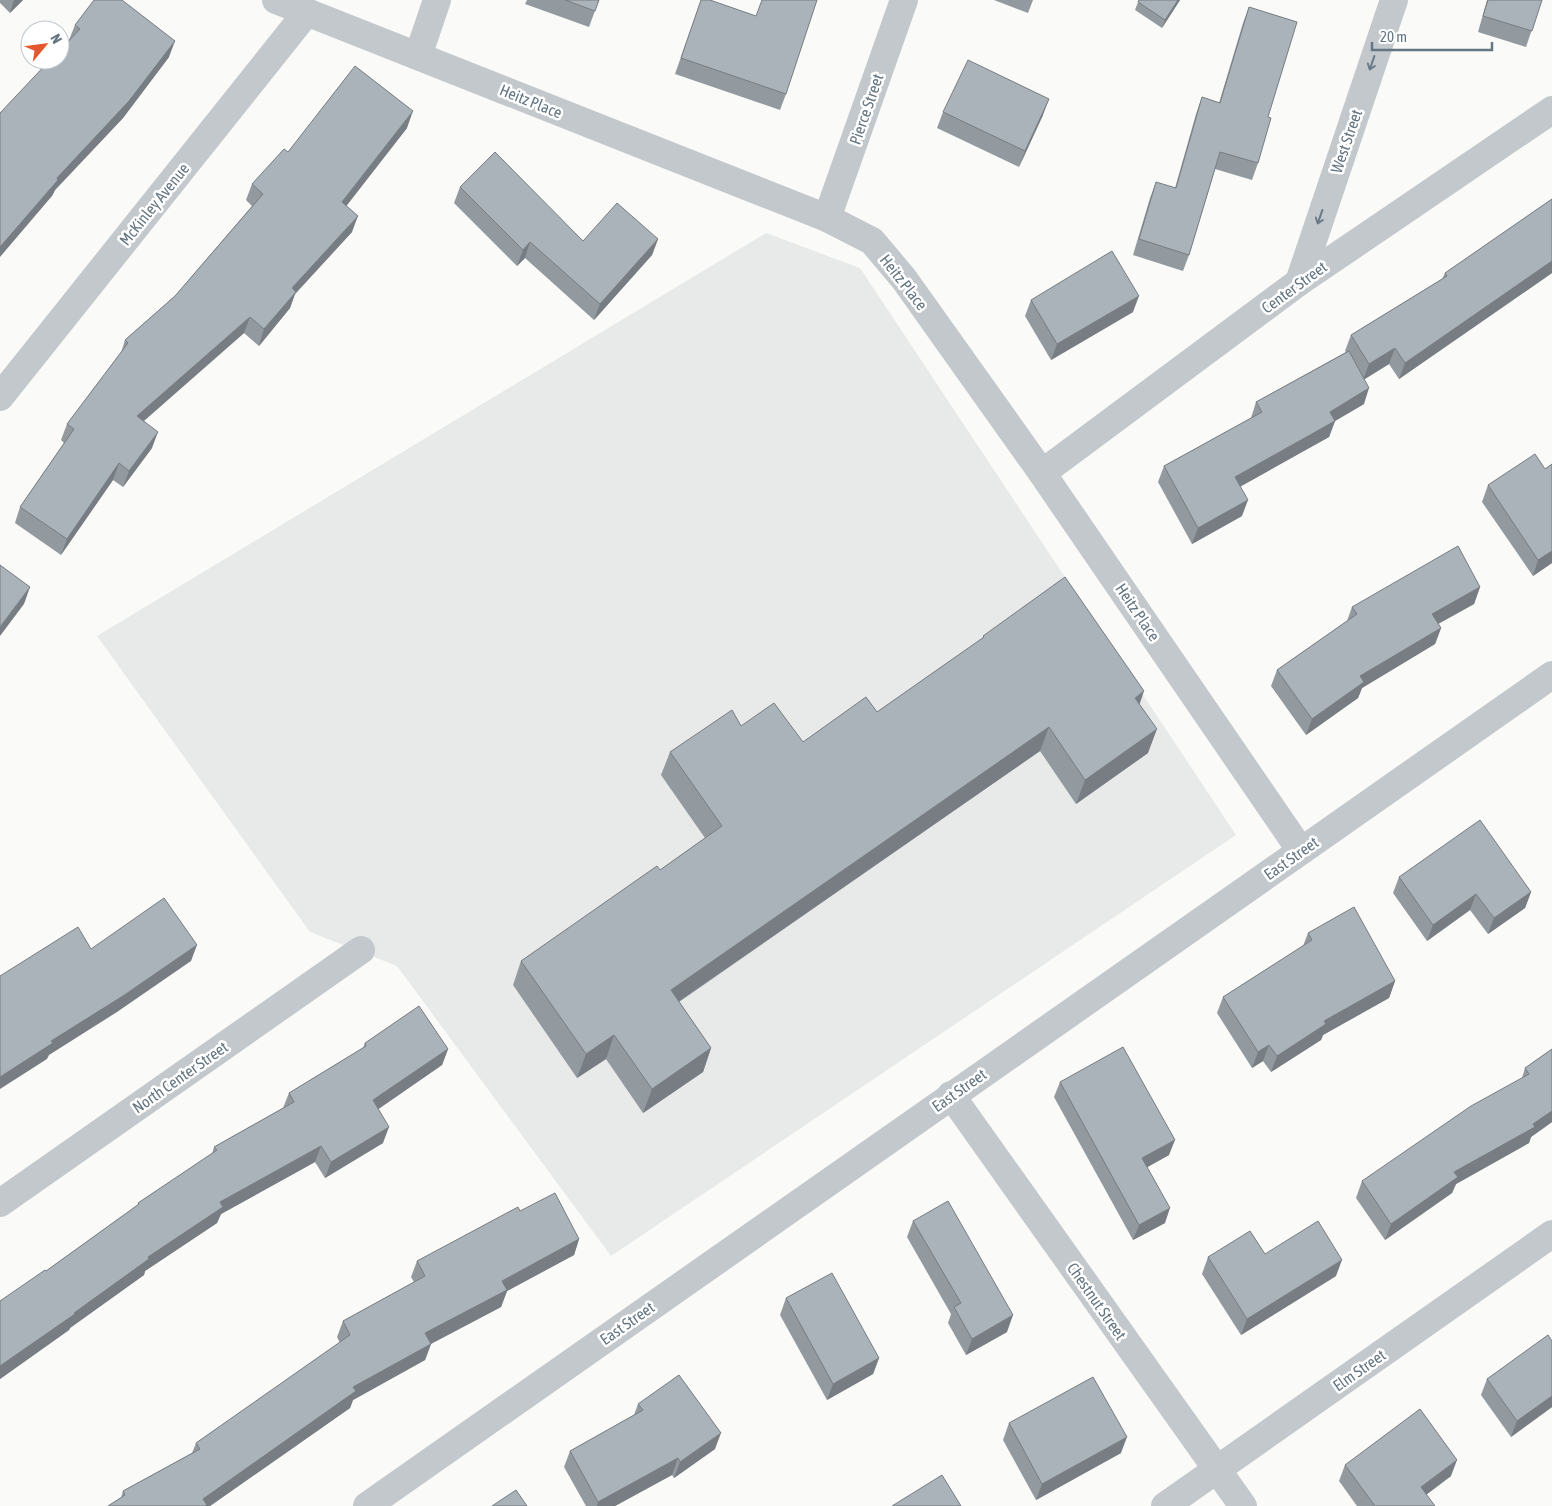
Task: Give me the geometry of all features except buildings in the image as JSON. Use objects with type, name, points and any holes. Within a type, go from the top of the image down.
[{"type":"street","name":"Heitz Place","points":[[276,0],[827,218],[872,241],[904,279],[1042,473],[1301,851]]},
{"type":"street","points":[[418,56],[438,0]]},
{"type":"street","name":"Pierce Street","points":[[827,218],[904,0]]},
{"type":"street","name":"West Street","points":[[1299,282],[1394,0]]},
{"type":"street","name":"McKinley Avenue","points":[[0,396],[307,12]]},
{"type":"street","name":"Center Street","points":[[1042,473],[1299,282],[1552,110]]},
{"type":"street","name":"East Street","points":[[367,1506],[1552,675]]},
{"type":"street","name":"North Center Street","points":[[0,1204],[361,950]]},
{"type":"street","name":"Chestnut Street","points":[[951,1096],[1243,1506]]},
{"type":"street","name":"Elm Street","points":[[1165,1506],[1552,1234]]},
{"type":"shaded area","points":[[766,233],[860,268],[1236,835],[611,1256],[397,966],[310,932],[97,636]]}]
